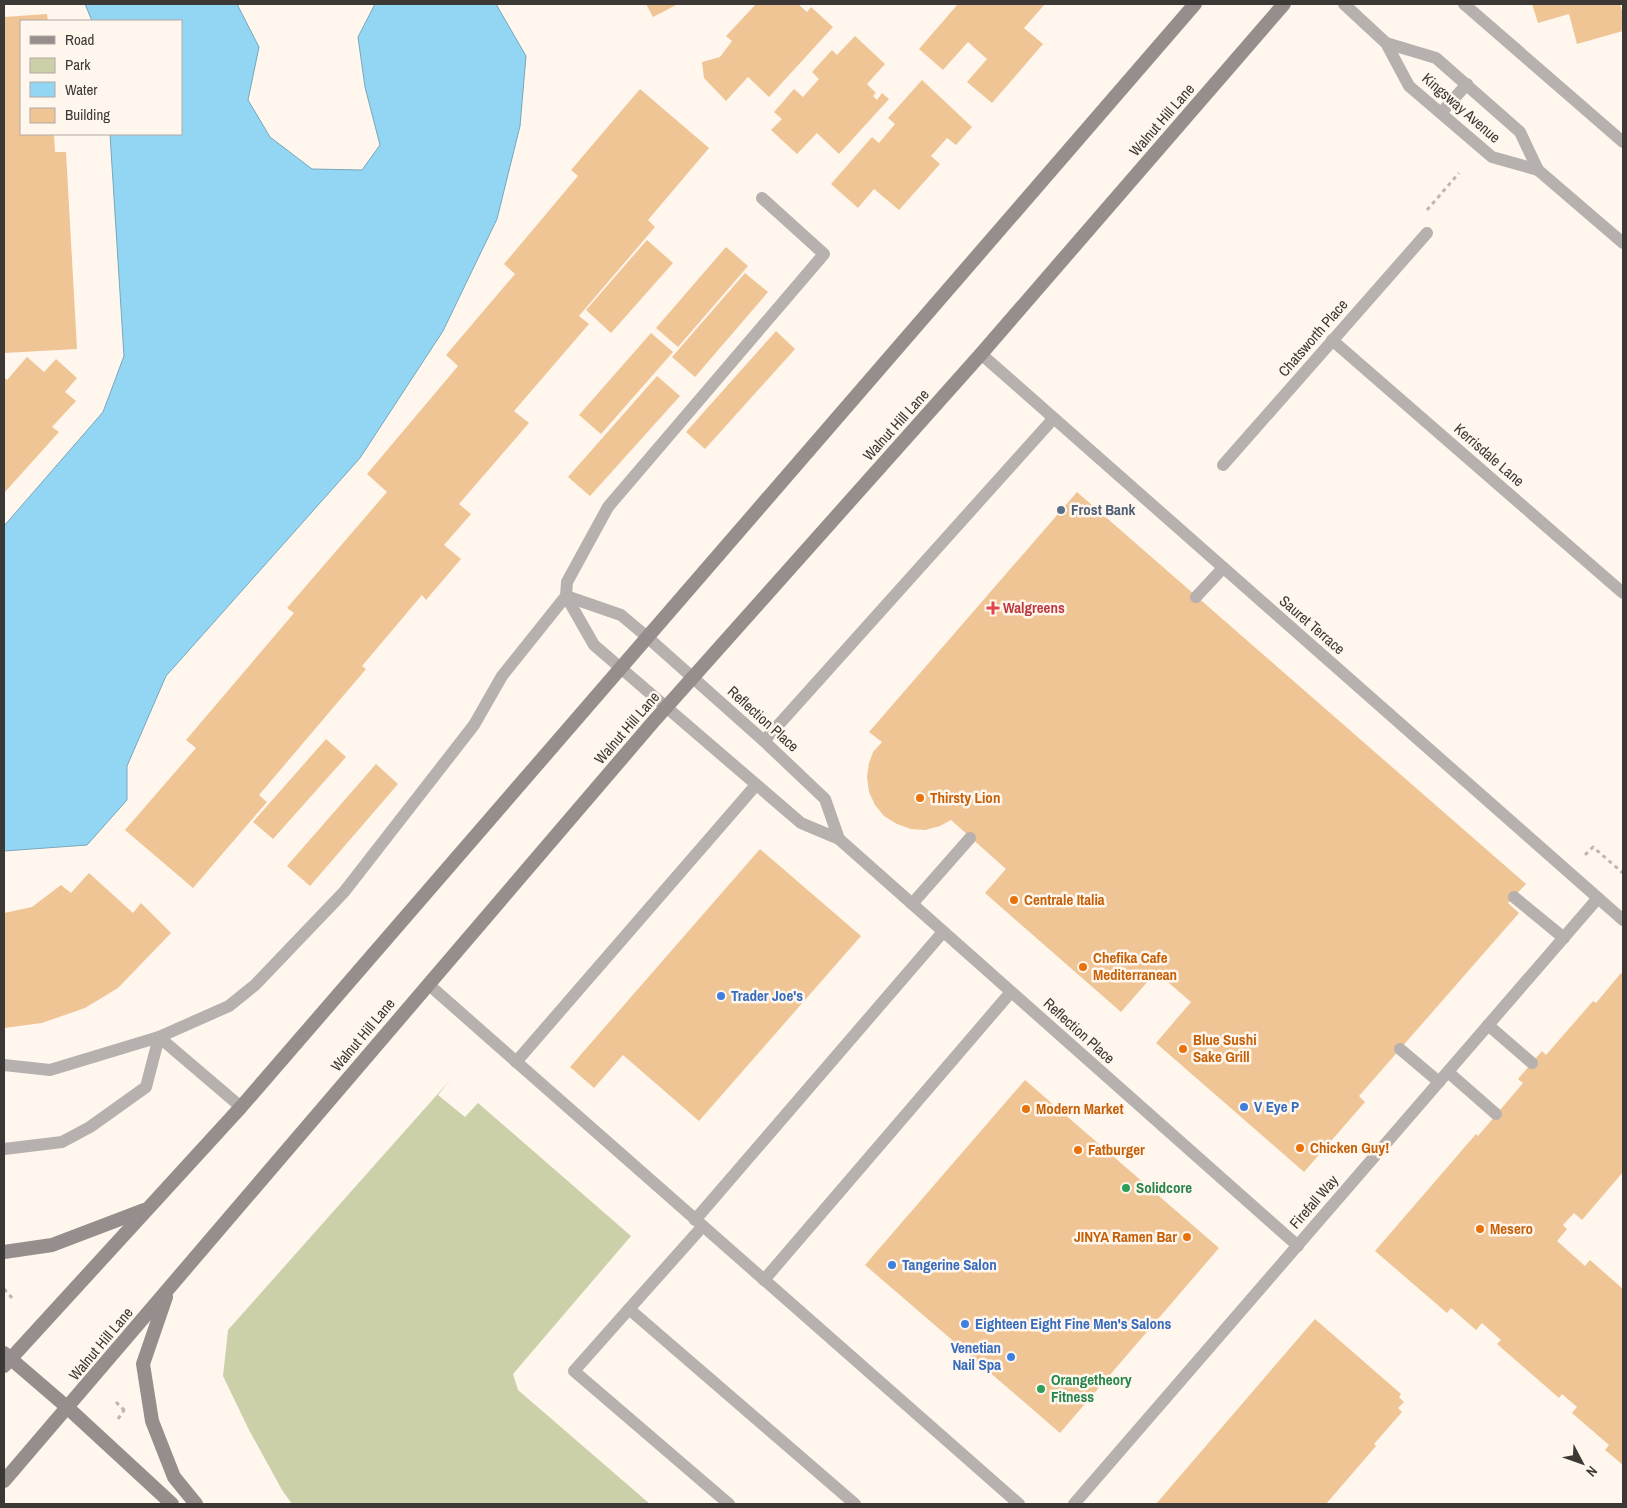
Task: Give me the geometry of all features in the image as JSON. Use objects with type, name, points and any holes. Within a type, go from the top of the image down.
[{"type":"main road","points":[[172,1504],[68,1408],[6,1359],[241,1107],[646,636],[1195,4]]},
{"type":"main road","name":"Walnut Hill Lane","points":[[4,1481],[691,678],[980,354],[1284,4]]},
{"type":"main road","points":[[4,1252],[52,1245],[147,1209]]},
{"type":"main road","points":[[169,1288],[143,1364],[152,1421],[174,1477],[196,1504]]},
{"type":"lane","name":"Kingsway Avenue","points":[[1344,4],[1386,43],[1409,86],[1492,158],[1538,170]]},
{"type":"lane","points":[[1464,4],[1623,142]]},
{"type":"lane","name":"Kingsway Avenue","points":[[1386,43],[1436,58],[1520,132],[1538,170],[1623,243]]},
{"type":"lane","points":[[1441,113],[1466,84]]},
{"type":"lane","points":[[4,1065],[50,1070],[159,1037],[229,1006],[255,986],[344,892],[474,725],[502,676],[566,596],[567,582],[608,507],[824,254],[762,198]]},
{"type":"lane","name":"Chatsworth Place","points":[[1223,465],[1426,233]]},
{"type":"lane","name":"Kerrisdale Lane","points":[[1332,340],[1623,593]]},
{"type":"lane","name":"Sauret Terrace","points":[[980,354],[1623,920]]},
{"type":"lane","points":[[764,741],[1053,418]]},
{"type":"lane","points":[[1196,597],[1223,568]]},
{"type":"lane","name":"Reflection Place","points":[[566,596],[620,614],[764,741],[825,799],[839,839]]},
{"type":"lane","name":"Reflection Place","points":[[566,596],[594,645],[801,823],[839,839],[1298,1246]]},
{"type":"lane","points":[[516,1062],[756,785]]},
{"type":"lane","points":[[912,904],[970,838]]},
{"type":"lane","points":[[1514,897],[1564,938]]},
{"type":"lane","name":"Firefall Way","points":[[1074,1504],[1598,898]]},
{"type":"lane","points":[[729,1504],[574,1371],[629,1309],[943,932]]},
{"type":"lane","points":[[428,984],[1019,1504]]},
{"type":"lane","points":[[764,1280],[1011,992]]},
{"type":"lane","points":[[1488,1025],[1532,1063]]},
{"type":"lane","points":[[159,1037],[241,1107]]},
{"type":"lane","points":[[4,1150],[62,1142],[90,1127],[146,1088],[159,1037]]},
{"type":"lane","points":[[1400,1049],[1439,1082]]},
{"type":"lane","points":[[1448,1072],[1496,1114]]},
{"type":"lane","points":[[629,1309],[855,1504]]},
{"type":"path","points":[[1426,233],[1427,225],[1434,217],[1427,210],[1459,173]]},
{"type":"path","points":[[1569,873],[1592,847],[1623,874]]},
{"type":"path","points":[[4,1289],[14,1300]]},
{"type":"path","points":[[116,1402],[124,1410],[118,1419]]},
{"type":"green space","points":[[451,1079],[438,1095],[465,1117],[478,1103],[631,1236],[513,1374],[518,1390],[650,1504],[292,1504],[282,1490],[249,1430],[223,1376],[228,1330]]},
{"type":"water","points":[[85,4],[237,4],[259,47],[248,100],[270,137],[312,169],[362,170],[380,145],[365,87],[358,37],[375,4],[496,4],[526,56],[520,126],[497,219],[443,331],[360,458],[166,676],[127,766],[127,800],[87,845],[4,851],[4,526],[103,412],[124,356],[110,135],[182,135],[182,20],[92,20]]},
{"type":"building","points":[[646,4],[678,4],[653,17]]},
{"type":"building","points":[[756,4],[798,4],[807,12],[811,7],[833,27],[769,97],[748,77],[726,101],[704,78],[702,62],[720,57],[732,41],[726,36]]},
{"type":"building","points":[[958,4],[1045,4],[1024,28],[1043,44],[992,103],[967,82],[987,59],[968,42],[943,70],[919,49]]},
{"type":"building","points":[[1532,4],[1620,4],[1623,14],[1623,31],[1577,44],[1569,14],[1538,23]]},
{"type":"building","points":[[47,14],[48,20],[20,20],[20,135],[54,135],[55,152],[66,152],[77,349],[4,353],[4,17]]},
{"type":"building","points":[[855,36],[885,64],[867,84],[876,93],[873,96],[877,100],[882,93],[889,99],[839,154],[817,133],[797,154],[771,130],[782,119],[774,112],[794,89],[803,97],[819,79],[812,72],[832,50],[837,55]]},
{"type":"building","points":[[922,80],[972,127],[956,145],[947,138],[931,156],[940,164],[899,210],[874,189],[858,208],[831,184],[872,137],[879,143],[895,124],[888,118]]},
{"type":"building","points":[[640,89],[709,148],[648,220],[655,227],[579,316],[589,324],[514,411],[529,423],[459,504],[471,514],[444,545],[461,559],[426,600],[422,595],[362,666],[366,669],[259,795],[267,802],[193,888],[125,830],[196,748],[186,740],[294,613],[287,608],[387,492],[367,474],[458,366],[446,355],[515,274],[504,264],[578,176],[571,170]]},
{"type":"building","points":[[647,240],[673,263],[611,333],[586,310]]},
{"type":"building","points":[[726,247],[748,266],[678,347],[656,328]]},
{"type":"building","points":[[745,273],[768,292],[695,377],[672,357]]},
{"type":"building","points":[[776,331],[795,349],[705,449],[686,432]]},
{"type":"building","points":[[651,333],[673,352],[601,434],[579,415]]},
{"type":"building","points":[[27,357],[44,372],[56,359],[77,378],[65,392],[76,401],[52,427],[59,432],[4,493],[4,377],[7,380]]},
{"type":"building","points":[[657,376],[680,396],[590,496],[568,477]]},
{"type":"building","points":[[1077,492],[1526,884],[1508,903],[1519,913],[1359,1096],[1365,1102],[1304,1172],[1156,1043],[1191,1002],[1156,972],[1121,1012],[985,893],[1006,869],[951,820],[940,826],[925,830],[911,829],[897,824],[884,816],[875,805],[869,792],[867,777],[869,763],[873,752],[882,742],[869,732]]},
{"type":"building","points":[[326,739],[346,757],[273,839],[253,822]]},
{"type":"building","points":[[376,764],[398,784],[310,886],[287,866]]},
{"type":"building","name":"Trader Joe's","points":[[760,849],[861,936],[699,1121],[623,1055],[594,1088],[570,1067]]},
{"type":"building","points":[[89,873],[133,913],[141,903],[171,933],[118,988],[85,1008],[42,1023],[4,1028],[4,913],[32,907],[61,885],[71,893]]},
{"type":"building","points":[[1621,973],[1623,975],[1623,1172],[1582,1220],[1574,1213],[1563,1225],[1567,1229],[1557,1241],[1585,1266],[1590,1260],[1623,1289],[1623,1465],[1605,1450],[1609,1445],[1572,1413],[1577,1407],[1562,1394],[1559,1398],[1497,1344],[1501,1340],[1482,1323],[1476,1330],[1451,1308],[1447,1313],[1375,1251],[1476,1134],[1478,1136],[1523,1083],[1518,1079],[1542,1051],[1546,1055],[1593,1001],[1596,1003]]},
{"type":"building","points":[[1025,1080],[1219,1248],[1060,1433],[865,1265]]},
{"type":"building","points":[[1315,1319],[1401,1394],[1399,1397],[1404,1402],[1398,1408],[1402,1412],[1374,1444],[1376,1446],[1326,1504],[1156,1504]]},
{"type":"place","name":"Frost Bank","points":[[1061,510]]},
{"type":"place","name":"Walgreens","points":[[993,608]]},
{"type":"place","name":"Thirsty Lion","points":[[920,798]]},
{"type":"place","name":"Centrale Italia","points":[[1014,900]]},
{"type":"place","name":"Chefika Cafe Mediterranean","points":[[1083,967]]},
{"type":"place","name":"Trader Joe's","points":[[721,996]]},
{"type":"place","name":"Blue Sushi Sake Grill","points":[[1183,1049]]},
{"type":"place","name":"V Eye P","points":[[1244,1107]]},
{"type":"place","name":"Modern Market","points":[[1026,1109]]},
{"type":"place","name":"Chicken Guy!","points":[[1300,1148]]},
{"type":"place","name":"Fatburger","points":[[1078,1150]]},
{"type":"place","name":"Solidcore","points":[[1126,1188]]},
{"type":"place","name":"Mesero","points":[[1480,1229]]},
{"type":"place","name":"JINYA Ramen Bar","points":[[1187,1237]]},
{"type":"place","name":"Tangerine Salon","points":[[892,1265]]},
{"type":"place","name":"Eighteen Eight Fine Men's Salons","points":[[965,1324]]},
{"type":"place","name":"Venetian Nail Spa","points":[[1011,1357]]},
{"type":"place","name":"Orangetheory Fitness","points":[[1041,1389]]}]
